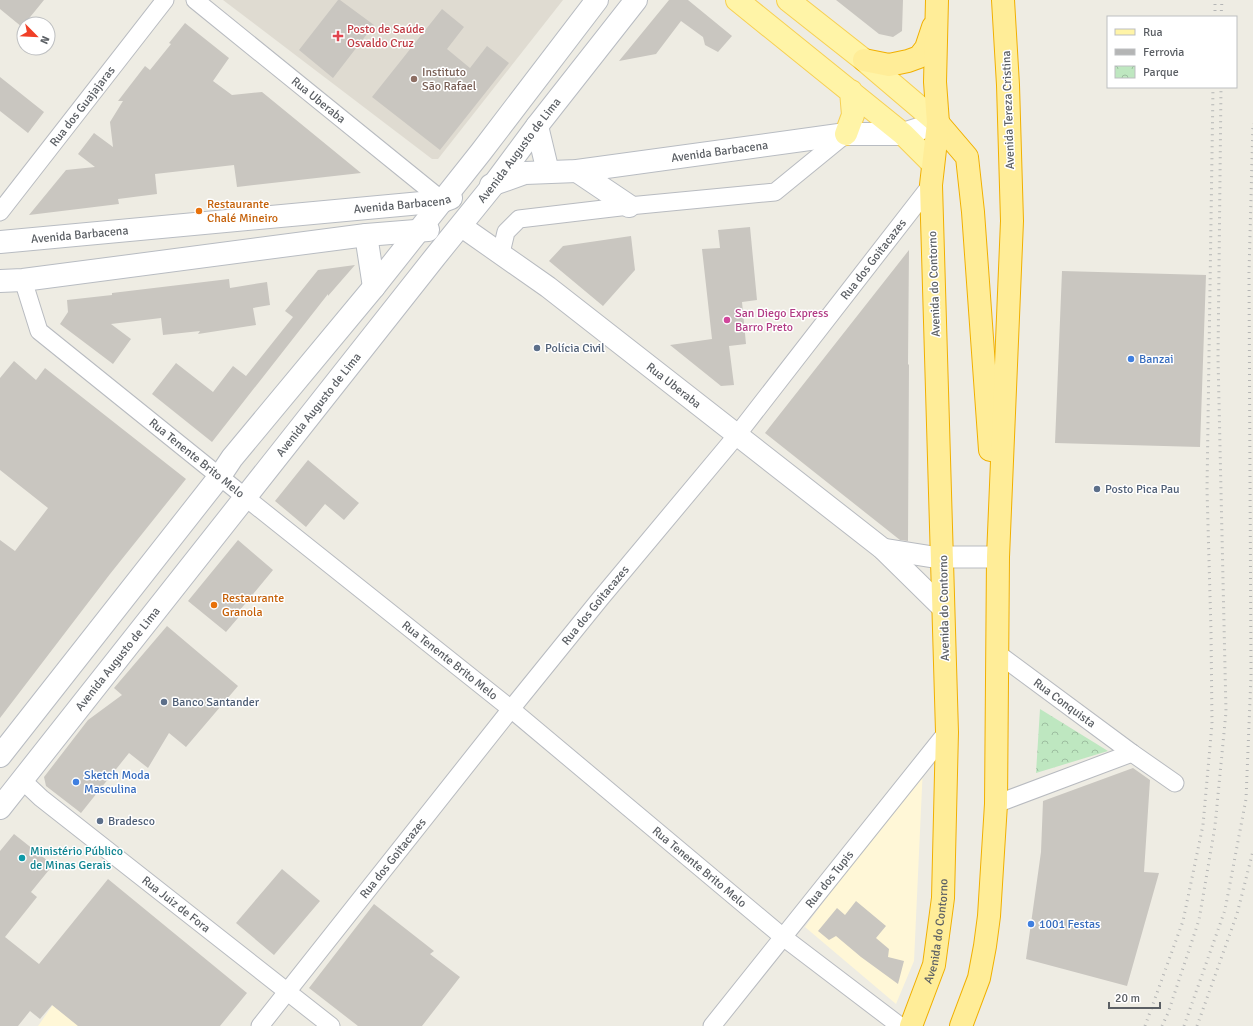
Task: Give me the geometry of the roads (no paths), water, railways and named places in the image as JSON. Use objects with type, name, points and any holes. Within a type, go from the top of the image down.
[{"type":"highway","name":"Avenida Tereza Cristina","points":[[998,557],[1012,221],[1008,85],[1003,0]]},
{"type":"highway","points":[[864,60],[889,65],[919,57],[926,48],[937,9]]},
{"type":"highway","points":[[932,174],[938,123],[935,82],[937,9]]},
{"type":"highway","points":[[938,123],[967,157],[973,212],[998,557],[996,804],[988,916],[985,946],[978,978],[961,1026]]},
{"type":"highway","name":"Avenida do Contorno","points":[[911,1026],[934,965],[943,898],[947,732],[932,174]]},
{"type":"main road","points":[[0,756],[220,476],[232,458],[374,287],[443,201],[597,0]]},
{"type":"main road","name":"Avenida Augusto de Lima","points":[[0,808],[430,263],[461,226],[536,126],[636,0]]},
{"type":"main road","points":[[737,0],[903,134],[932,174]]},
{"type":"main road","points":[[788,0],[864,60],[938,123]]},
{"type":"main road","points":[[846,134],[853,115],[851,91]]},
{"type":"main road","name":"Avenida Barbacena","points":[[0,242],[443,201],[525,173],[577,171],[846,134],[903,134],[938,123]]},
{"type":"main road","points":[[536,126],[548,172]]},
{"type":"main road","points":[[577,171],[629,206]]},
{"type":"main road","points":[[0,281],[23,280],[366,235],[461,226]]},
{"type":"main road","points":[[366,235],[374,287]]},
{"type":"street","name":"Rua dos Guajajaras","points":[[0,212],[165,0]]},
{"type":"street","name":"Rua Uberaba","points":[[195,0],[443,201]]},
{"type":"street","points":[[500,253],[506,232],[519,219],[629,206],[775,192],[846,134]]},
{"type":"street","name":"Rua dos Goitacazes","points":[[260,1026],[511,709],[605,593],[737,435],[932,174]]},
{"type":"street","name":"Rua Uberaba","points":[[461,226],[548,287],[883,548],[943,608]]},
{"type":"street","name":"Rua Tenente Brito Melo","points":[[23,280],[39,331],[511,709],[783,937],[900,1026]]},
{"type":"street","name":"Rua Uberaba","points":[[883,548],[943,558],[998,557]]},
{"type":"street","name":"Rua Conquista","points":[[998,653],[1132,753],[1175,783]]},
{"type":"street","name":"Rua dos Tupis","points":[[712,1026],[947,732]]},
{"type":"street","points":[[996,804],[1132,753]]},
{"type":"street","name":"Rua Juiz de Fora","points":[[22,780],[41,798],[331,1026]]},
{"type":"railway","points":[[1215,0],[1215,16]]},
{"type":"railway","points":[[1221,16],[1222,0]]},
{"type":"railway","points":[[1145,1026],[1183,921],[1203,825],[1212,724],[1207,489],[1213,88]]},
{"type":"railway","points":[[1162,1026],[1168,1013],[1199,920],[1215,826],[1226,712],[1218,358],[1221,88]]},
{"type":"railway","points":[[1184,1026],[1225,910],[1246,799],[1251,676],[1249,273],[1253,123]]},
{"type":"railway","points":[[1197,1026],[1237,914],[1253,851]]},
{"type":"place","name":"Posto de Saúde Osvaldo Cruz","points":[[338,36]]},
{"type":"place","name":"Instituto São Rafael","points":[[414,79]]},
{"type":"place","name":"Restaurante Chalé Mineiro","points":[[199,211]]},
{"type":"place","name":"San Diego Express Barro Preto","points":[[727,320]]},
{"type":"place","name":"Polícia Civil","points":[[537,348]]},
{"type":"place","name":"Banzai","points":[[1131,359]]},
{"type":"place","name":"Posto Pica Pau","points":[[1097,489]]},
{"type":"place","name":"Restaurante Granola","points":[[214,605]]},
{"type":"place","name":"Banco Santander","points":[[164,702]]},
{"type":"place","name":"Sketch Moda Masculina","points":[[76,782]]},
{"type":"place","name":"Bradesco","points":[[100,821]]},
{"type":"place","name":"Ministério Público de Minas Gerais","points":[[22,858]]},
{"type":"place","name":"1001 Festas","points":[[1031,924]]}]
